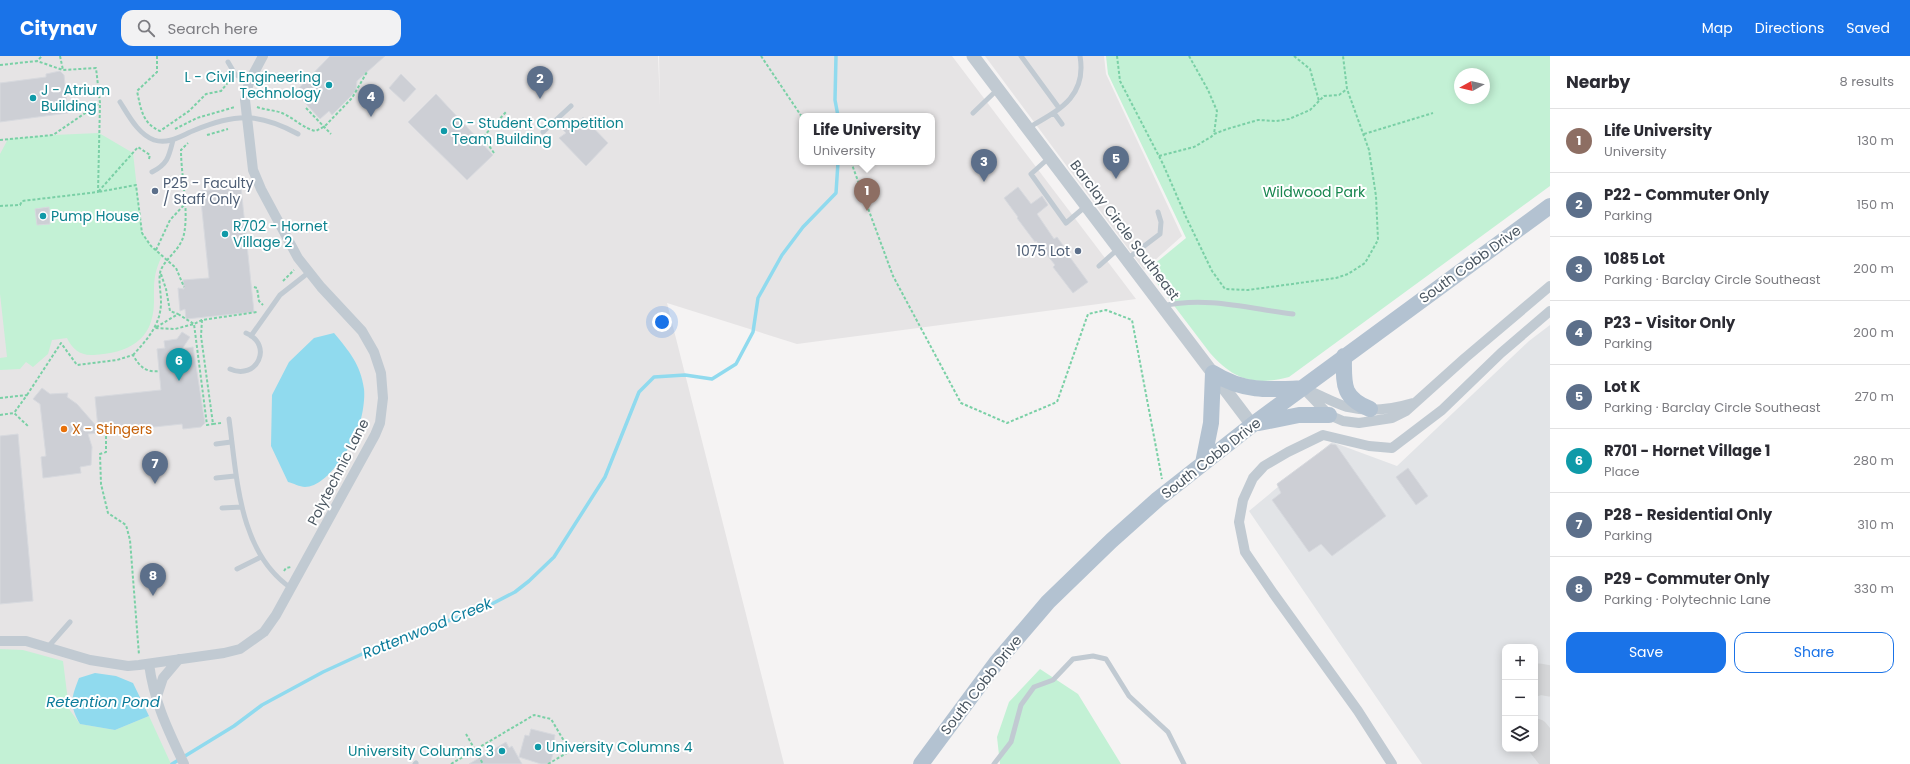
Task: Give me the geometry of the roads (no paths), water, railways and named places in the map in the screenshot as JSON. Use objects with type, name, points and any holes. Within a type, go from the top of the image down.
[{"type":"main road","name":"South Cobb Drive","points":[[921,764],[996,663],[1048,602],[1111,541],[1202,463],[1252,424],[1550,206]]},
{"type":"main road","points":[[1344,356],[1344,382],[1348,394],[1355,402],[1370,409]]},
{"type":"main road","points":[[1213,373],[1227,382],[1255,389],[1273,390],[1303,388]]},
{"type":"main road","points":[[1202,463],[1211,423],[1213,373]]},
{"type":"main road","points":[[1252,424],[1299,415],[1329,415]]},
{"type":"street","name":"Polytechnic Lane","points":[[0,640],[26,641],[90,660],[128,666],[224,653],[247,645],[269,626],[371,444],[380,423],[383,398],[381,373],[370,344],[362,331],[305,276],[256,176],[252,163],[245,100],[249,82],[263,56]]},
{"type":"street","name":"Barclay Circle Southeast","points":[[973,56],[1252,424]]},
{"type":"street","points":[[1303,388],[1329,415],[1350,423],[1372,422],[1399,415],[1550,286]]},
{"type":"street","points":[[1392,764],[1358,711],[1245,552],[1240,522],[1243,500],[1253,478],[1264,466],[1288,452],[1323,435],[1369,446],[1392,448],[1442,410],[1501,353],[1550,311]]},
{"type":"street","points":[[1303,388],[1346,407],[1370,409],[1394,407],[1415,402]]},
{"type":"street","points":[[156,701],[163,678],[179,659]]},
{"type":"street","points":[[144,664],[163,719],[184,764]]},
{"type":"lane","points":[[1021,56],[1059,108]]},
{"type":"lane","points":[[1028,128],[1054,113],[1074,96],[1082,71],[1080,56]]},
{"type":"lane","points":[[228,62],[235,74],[249,82]]},
{"type":"lane","points":[[973,113],[998,89]]},
{"type":"lane","points":[[120,102],[138,129],[147,136],[161,142],[173,140],[218,122],[236,118],[270,121],[298,134]]},
{"type":"lane","points":[[543,132],[571,106]]},
{"type":"lane","points":[[1054,113],[1062,124]]},
{"type":"lane","points":[[152,172],[162,167],[169,156],[173,140]]},
{"type":"lane","points":[[1050,157],[1031,174],[1066,223],[1087,206]]},
{"type":"lane","points":[[1127,259],[1160,234],[1162,226],[1158,212]]},
{"type":"lane","points":[[1099,266],[1119,248]]},
{"type":"lane","points":[[251,336],[280,296],[305,276]]},
{"type":"lane","points":[[1162,306],[1173,304],[1218,303],[1293,314]]},
{"type":"lane","points":[[230,369],[245,372],[250,370],[258,363],[260,348],[251,336],[246,333]]},
{"type":"lane","points":[[229,420],[235,476],[242,507],[265,565],[280,580],[291,588]]},
{"type":"lane","points":[[216,444],[231,442]]},
{"type":"lane","points":[[216,478],[235,476]]},
{"type":"lane","points":[[222,508],[242,507]]},
{"type":"lane","points":[[237,569],[261,557]]},
{"type":"lane","points":[[48,647],[70,622]]},
{"type":"lane","points":[[994,764],[1011,742],[1021,704],[1034,687],[1053,680],[1074,659],[1093,656],[1106,659],[1129,696],[1168,732],[1184,764]]},
{"type":"water","points":[[334,333],[354,359],[360,373],[364,393],[362,416],[354,438],[332,471],[314,485],[303,487],[288,482],[271,446],[272,395],[289,362],[314,338]]},
{"type":"water","name":"Retention Pond","points":[[95,673],[116,676],[133,683],[149,716],[115,730],[80,724],[74,711],[72,701],[74,691],[79,678]]},
{"type":"waterway","name":"Rottenwood Creek","points":[[836,56],[835,100],[837,113]]},
{"type":"waterway","name":"Rottenwood Creek","points":[[172,764],[234,726],[262,705],[323,672],[386,643],[484,608],[515,592],[529,581],[554,557],[605,477],[639,392],[654,377],[685,375],[712,379],[736,364],[753,332],[758,298],[782,255],[803,227],[836,193],[838,165]]},
{"type":"place","name":"L - Civil Engineering Technology","points":[[329,85]]},
{"type":"place","name":"J - Atrium Building","points":[[33,98]]},
{"type":"place","name":"P22 - Commuter Only","points":[[540,99]]},
{"type":"place","name":"P23 - Visitor Only","points":[[371,117]]},
{"type":"place","name":"O - Student Competition Team Building","points":[[444,131]]},
{"type":"place","name":"Lot K","points":[[1116,179]]},
{"type":"place","name":"1085 Lot","points":[[984,182]]},
{"type":"place","name":"P25 - Faculty / Staff Only","points":[[155,191]]},
{"type":"place","name":"Life University","points":[[867,211]]},
{"type":"place","name":"Pump House","points":[[43,216]]},
{"type":"place","name":"R702 - Hornet Village 2","points":[[225,234]]},
{"type":"place","name":"1075 Lot","points":[[1078,251]]},
{"type":"place","name":"R701 - Hornet Village 1","points":[[179,381]]},
{"type":"place","name":"X - Stingers","points":[[64,429]]},
{"type":"place","name":"P28 - Residential Only","points":[[155,484]]},
{"type":"place","name":"P29 - Commuter Only","points":[[153,596]]},
{"type":"place","name":"University Columns 4","points":[[538,747]]},
{"type":"place","name":"University Columns 3","points":[[502,751]]},
{"type":"park label","name":"Wildwood Park","points":[[1314,192]]}]
